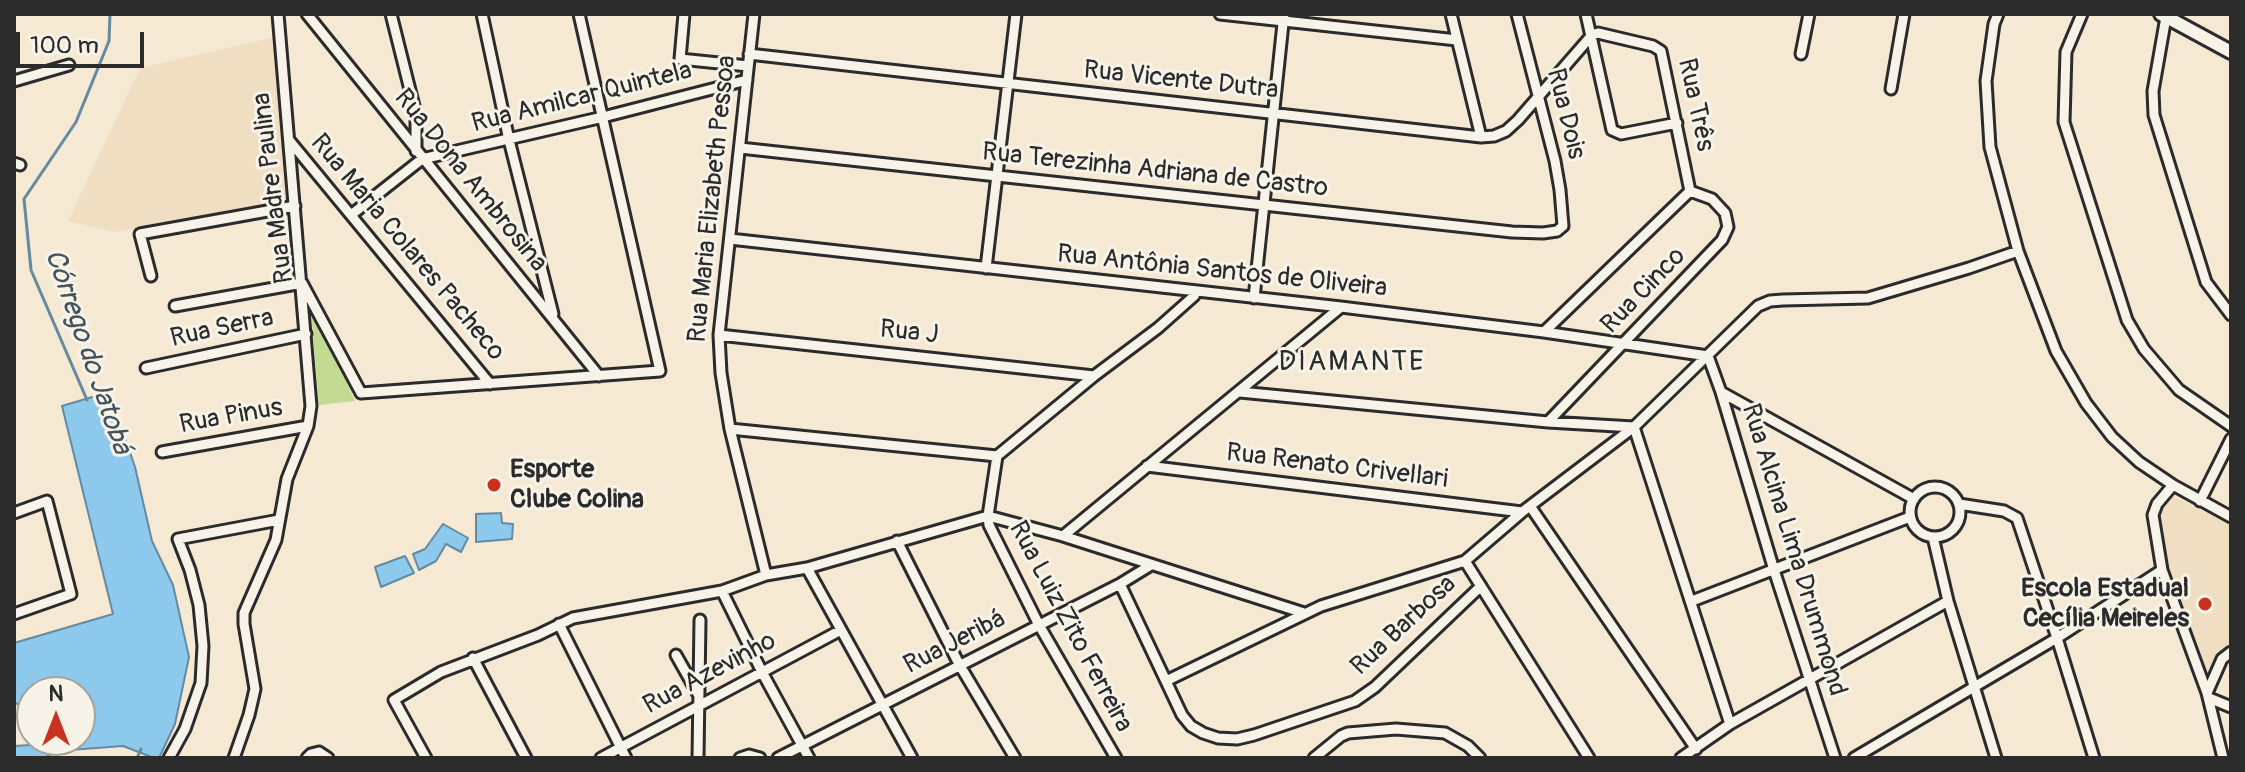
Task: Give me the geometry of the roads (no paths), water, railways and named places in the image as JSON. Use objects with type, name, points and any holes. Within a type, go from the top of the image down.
[{"type":"main road","points":[[2164,15],[2231,52]]},
{"type":"street","name":"Rua Madre Paulina","points":[[278,14],[302,283],[361,393],[490,384]]},
{"type":"street","name":"Rua Dona Ambrosina","points":[[307,14],[599,376]]},
{"type":"street","points":[[391,14],[416,114],[419,155]]},
{"type":"street","points":[[482,14],[509,140],[554,319]]},
{"type":"street","points":[[490,384],[660,371],[579,14]]},
{"type":"street","points":[[684,14],[680,59],[748,66]]},
{"type":"street","name":"Rua Maria Elizabeth Pessoa","points":[[754,14],[719,335],[721,373],[730,429],[766,575]]},
{"type":"street","points":[[986,268],[1016,14]]},
{"type":"street","points":[[1220,14],[1284,17],[1457,40]]},
{"type":"street","points":[[1451,14],[1481,137],[1506,131],[1592,35]]},
{"type":"street","name":"Rua Dois","points":[[1517,14],[1555,161],[1563,226]]},
{"type":"street","points":[[1586,14],[1612,130],[1621,134],[1677,123]]},
{"type":"street","points":[[1801,54],[1809,14]]},
{"type":"street","points":[[1891,89],[1904,14]]},
{"type":"street","points":[[1998,14],[1985,96],[1990,147],[2018,251],[2056,351],[2086,403],[2112,437],[2139,462],[2173,485],[2231,517]]},
{"type":"street","points":[[2082,14],[2066,52],[2064,122],[2127,320],[2144,349],[2179,390],[2231,426]]},
{"type":"street","points":[[2164,15],[2153,91],[2154,115],[2206,282],[2231,315]]},
{"type":"street","points":[[1254,298],[1284,17]]},
{"type":"street","name":"Rua Três","points":[[1544,332],[1690,191],[1661,51],[1653,46],[1598,33],[1592,35]]},
{"type":"street","name":"Rua Vicente Dutra","points":[[749,54],[1481,137]]},
{"type":"street","points":[[14,81],[69,65]]},
{"type":"street","name":"Rua Amilcar Quintela","points":[[351,215],[419,155],[509,140],[747,80]]},
{"type":"street","name":"Rua Maria Colares Pacheco","points":[[289,140],[490,384]]},
{"type":"street","name":"Rua Terezinha Adriana de Castro","points":[[740,148],[1512,232],[1557,231],[1563,226]]},
{"type":"street","name":"Rua Cinco","points":[[1548,422],[1722,240],[1728,227],[1725,213],[1712,199],[1690,191]]},
{"type":"street","points":[[151,276],[140,234],[295,206]]},
{"type":"street","name":"Rua Antônia Santos de Oliveira","points":[[730,239],[1341,307],[1708,356]]},
{"type":"street","points":[[1166,681],[1321,606],[1465,561],[1526,509],[1634,427],[1758,306],[1770,301],[1868,298],[1938,281],[2018,251]]},
{"type":"street","points":[[175,306],[302,283],[311,406],[308,426],[287,479],[276,540],[244,613],[255,689],[234,758]]},
{"type":"street","points":[[988,516],[997,456],[1158,328],[1196,291]]},
{"type":"street","points":[[1063,536],[1341,307]]},
{"type":"street","name":"Rua Serra","points":[[146,368],[306,334]]},
{"type":"street","name":"Rua J","points":[[719,335],[1094,376]]},
{"type":"street","name":"Rua Alcina Lima Drummond","points":[[1708,356],[1835,758]]},
{"type":"street","points":[[1240,392],[1548,422],[1634,427]]},
{"type":"street","points":[[1721,392],[1914,499]]},
{"type":"street","name":"Rua Pinus","points":[[162,452],[308,426]]},
{"type":"street","points":[[1634,427],[1730,724]]},
{"type":"street","points":[[730,429],[997,456]]},
{"type":"street","points":[[2200,501],[2231,439]]},
{"type":"street","name":"Rua Renato Crivellari","points":[[1147,466],[1526,509]]},
{"type":"street","points":[[2173,485],[2157,504],[2153,515],[2162,570],[2208,695],[2219,756]]},
{"type":"street","points":[[1926,489],[1949,491],[1959,504],[1955,527],[1941,536],[1933,537],[1918,531],[1910,517],[1914,499],[1926,489]]},
{"type":"street","points":[[14,513],[47,501],[71,594],[14,614]]},
{"type":"street","points":[[1959,504],[2004,511],[2017,518],[2094,758]]},
{"type":"street","points":[[1526,509],[1696,749]]},
{"type":"street","points":[[426,758],[394,700],[441,672],[473,658],[591,614],[722,591],[766,575],[807,568],[988,516],[1063,536],[1304,613]]},
{"type":"street","name":"Rua Luiz Zito Ferreira","points":[[988,516],[989,525],[1039,625],[1116,758]]},
{"type":"street","points":[[1692,601],[1910,517]]},
{"type":"street","points":[[169,758],[185,729],[201,683],[203,646],[199,605],[178,539],[279,520]]},
{"type":"street","points":[[1933,537],[1948,601],[1996,758]]},
{"type":"street","points":[[897,541],[959,664],[1015,758]]},
{"type":"street","points":[[1465,561],[1589,758]]},
{"type":"street","name":"Rua Jeribá","points":[[778,758],[1120,584],[1151,565]]},
{"type":"street","points":[[807,568],[912,758]]},
{"type":"street","points":[[1854,758],[2057,638],[2162,570]]},
{"type":"street","name":"Rua Barbosa","points":[[1120,584],[1182,715],[1191,726],[1203,733],[1237,739],[1355,701],[1375,687],[1481,586]]},
{"type":"street","points":[[722,591],[809,758]]},
{"type":"street","points":[[1681,758],[1730,724],[1948,601]]},
{"type":"street","points":[[698,758],[700,620]]},
{"type":"street","points":[[559,624],[626,758]]},
{"type":"street","name":"Rua Azevinho","points":[[601,758],[698,700],[762,672],[841,630]]},
{"type":"street","points":[[2208,695],[2222,659],[2231,652]]},
{"type":"street","points":[[676,655],[698,700]]},
{"type":"street","points":[[473,658],[526,758]]},
{"type":"street","points":[[2208,695],[2231,707]]},
{"type":"street","points":[[1314,758],[1341,736],[1396,729],[1445,733],[1468,746],[1480,758]]},
{"type":"street","points":[[307,758],[319,752],[327,757]]},
{"type":"street","points":[[740,758],[749,755],[760,758]]},
{"type":"water","points":[[109,392],[135,467],[152,541],[173,585],[189,657],[175,724],[159,758],[123,746],[96,748],[96,676],[16,676],[14,703],[14,643],[113,614],[62,406]]},
{"type":"water","points":[[501,513],[502,523],[513,524],[512,539],[476,542],[476,514]]},
{"type":"water","points":[[443,524],[468,538],[461,552],[446,544],[436,561],[419,570],[413,554],[425,549]]},
{"type":"water","points":[[405,556],[414,573],[381,587],[375,567]]},
{"type":"water","points":[[14,746],[16,756],[48,756],[14,758]]},
{"type":"waterway","name":"Córrego do Jatobá","points":[[87,400],[31,270],[24,199],[76,122],[109,41],[110,14]]},
{"type":"waterway","name":"Córrego do Jatobá","points":[[137,758],[141,749]]},
{"type":"place","name":"Esporte Clube Colina","points":[[494,485]]},
{"type":"place","name":"Escola Estadual Cecília Meireles","points":[[2205,604]]},
{"type":"district","name":"DIAMANTE","points":[[1352,363]]}]
